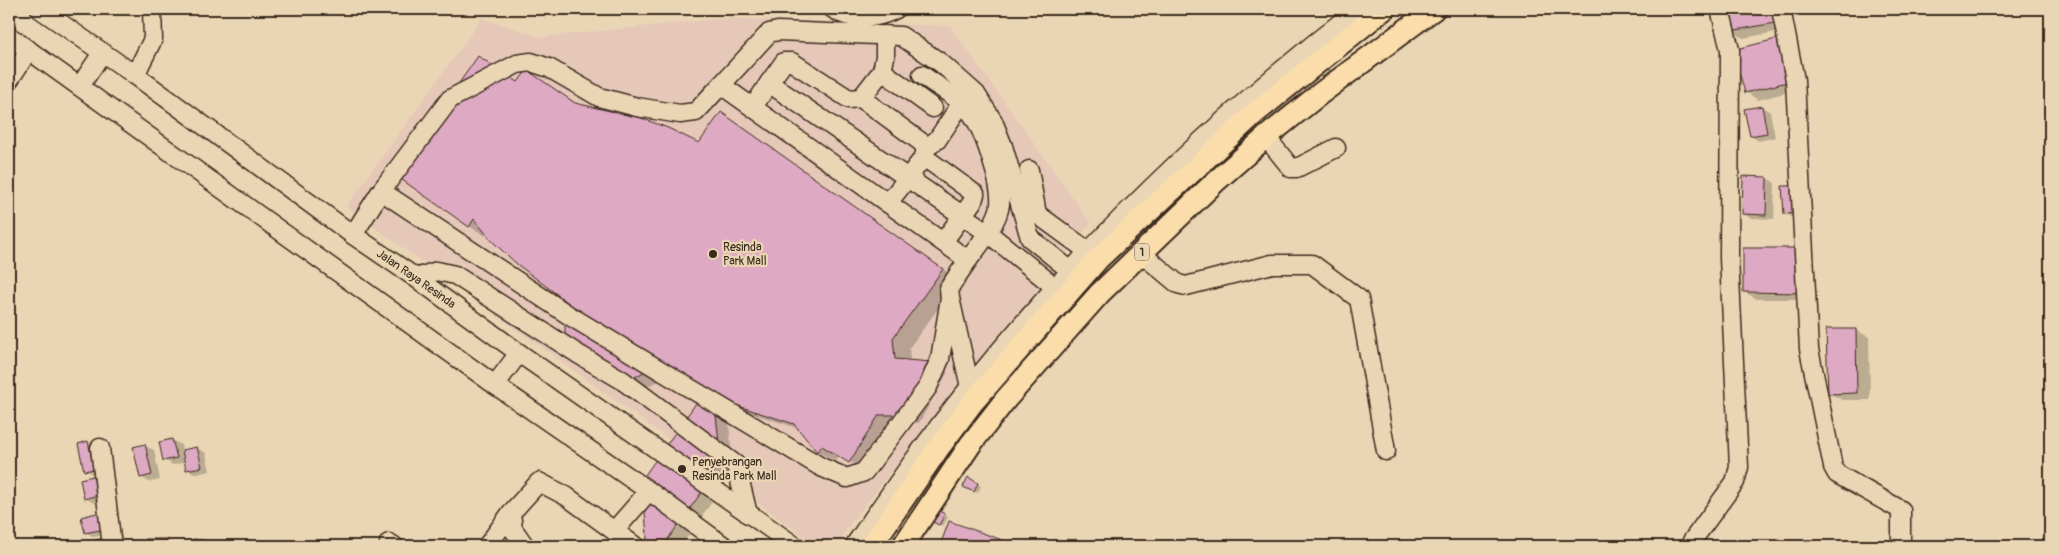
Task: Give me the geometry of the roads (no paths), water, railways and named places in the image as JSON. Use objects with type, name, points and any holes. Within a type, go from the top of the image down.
[{"type":"main road","name":"1","points":[[871,546],[973,402],[1099,258],[1255,113],[1384,9]]},
{"type":"main road","name":"1","points":[[902,546],[970,445],[1006,399],[1082,312],[1214,182],[1266,137],[1321,93],[1434,9]]},
{"type":"street","name":"Jalan Raya Resinda","points":[[40,9],[135,75],[353,235],[795,546]]},
{"type":"street","points":[[135,75],[153,39],[152,9]]},
{"type":"street","points":[[833,9],[846,15],[861,17],[879,15],[896,9]]},
{"type":"street","points":[[854,546],[923,448],[970,387],[1055,287],[1194,146],[1322,36],[1358,9]]},
{"type":"street","points":[[1692,546],[1692,541],[1735,482],[1739,467],[1729,258],[1730,50],[1720,9]]},
{"type":"street","points":[[1781,9],[1794,80],[1809,349],[1833,467],[1836,474],[1901,510],[1901,546]]},
{"type":"street","points":[[353,235],[382,191],[450,99],[517,64],[531,62],[549,68],[599,97],[637,107],[680,114],[696,112],[769,33],[778,31],[885,35],[901,36],[941,63],[976,94],[994,121],[1028,235],[1071,271]]},
{"type":"street","points":[[861,98],[882,71],[885,35]]},
{"type":"street","points":[[9,36],[495,386],[649,491],[724,546]]},
{"type":"street","points":[[9,80],[28,50]]},
{"type":"street","points":[[80,86],[102,53]]},
{"type":"street","points":[[753,107],[784,62],[788,61],[849,99],[861,98],[911,134],[925,152],[975,194],[963,215],[943,242]]},
{"type":"street","points":[[882,71],[933,108]]},
{"type":"street","points":[[922,75],[971,112],[984,134],[1000,204],[988,233],[949,288],[970,387]]},
{"type":"street","points":[[769,83],[963,215],[1055,287]]},
{"type":"street","points":[[721,85],[968,260]]},
{"type":"street","points":[[888,203],[925,152],[937,140],[962,104]]},
{"type":"street","points":[[1266,137],[1291,168],[1297,168],[1336,148]]},
{"type":"street","points":[[1029,170],[1037,214],[1090,252]]},
{"type":"street","points":[[382,191],[570,316],[821,467],[847,478],[864,472],[928,387],[940,359],[950,298]]},
{"type":"street","points":[[1141,253],[1178,284],[1186,286],[1272,264],[1312,264],[1359,299],[1386,451]]},
{"type":"street","points":[[416,278],[437,271],[455,274],[578,354],[622,380],[736,465],[748,514]]},
{"type":"street","points":[[495,386],[519,353]]},
{"type":"street","points":[[100,448],[112,546]]},
{"type":"street","points":[[487,546],[511,513],[539,482],[566,496],[635,546]]},
{"type":"street","points":[[615,530],[649,491]]},
{"type":"street","points":[[511,513],[513,529],[525,546]]},
{"type":"place","name":"Resinda Park Mall","points":[[713,254]]},
{"type":"place","name":"Penyebrangan Resinda Park Mall","points":[[682,469]]}]
